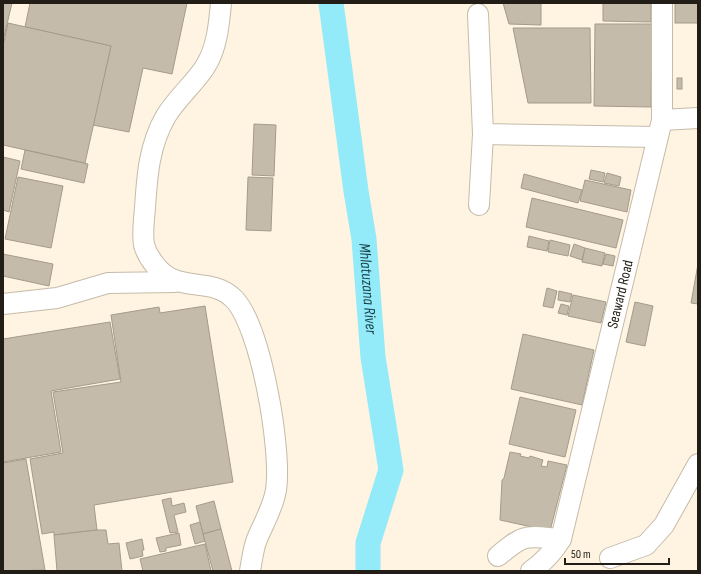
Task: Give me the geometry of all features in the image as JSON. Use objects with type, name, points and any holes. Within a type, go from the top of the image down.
[{"type":"street","points":[[175,282],[160,272],[149,257],[144,245],[144,218],[148,160],[156,136],[166,116],[205,67],[218,31],[221,3]]},
{"type":"street","name":"Seaward Road","points":[[531,571],[553,552],[561,539],[659,129],[662,3]]},
{"type":"street","points":[[478,14],[483,134],[479,205]]},
{"type":"street","points":[[483,134],[659,129],[698,118]]},
{"type":"street","points":[[3,304],[57,298],[108,282],[175,282],[216,287],[233,298],[247,318],[262,366],[276,450],[276,487],[270,513],[256,543],[250,571]]},
{"type":"street","points":[[610,558],[646,545],[664,525],[698,464]]},
{"type":"street","points":[[498,556],[521,538],[529,536],[561,539]]},
{"type":"building","points":[[3,3],[12,3],[3,41]]},
{"type":"building","points":[[30,3],[187,3],[172,74],[143,68],[129,132],[93,125],[111,46],[25,27]]},
{"type":"building","points":[[503,3],[541,3],[541,25],[509,24]]},
{"type":"building","points":[[603,3],[651,3],[651,22],[603,21]]},
{"type":"building","points":[[675,3],[698,3],[698,23],[675,23]]},
{"type":"building","points":[[8,23],[111,46],[85,163],[3,145],[3,46]]},
{"type":"building","points":[[595,24],[652,24],[651,107],[594,106]]},
{"type":"building","points":[[513,28],[590,28],[591,103],[528,103]]},
{"type":"building","points":[[677,78],[682,78],[682,89],[677,89]]},
{"type":"building","points":[[254,124],[276,125],[274,176],[252,175]]},
{"type":"building","points":[[25,150],[88,164],[84,183],[21,169]]},
{"type":"building","points":[[3,157],[20,161],[9,212],[3,210]]},
{"type":"building","points":[[591,170],[605,173],[603,182],[589,179]]},
{"type":"building","points":[[607,173],[621,177],[619,186],[604,183]]},
{"type":"building","points":[[524,174],[582,190],[578,203],[521,188]]},
{"type":"building","points":[[18,177],[63,186],[51,248],[5,239]]},
{"type":"building","points":[[248,177],[273,178],[271,231],[246,230]]},
{"type":"building","points":[[585,180],[631,190],[627,212],[580,201]]},
{"type":"building","points":[[532,198],[623,220],[616,248],[526,227]]},
{"type":"building","points":[[529,236],[549,241],[547,251],[527,247]]},
{"type":"building","points":[[550,240],[570,245],[568,256],[548,252]]},
{"type":"building","points":[[574,244],[585,248],[582,260],[570,256]]},
{"type":"building","points":[[585,248],[605,253],[602,266],[582,262]]},
{"type":"building","points":[[3,254],[53,264],[49,286],[3,276]]},
{"type":"building","points":[[606,254],[615,256],[613,266],[603,264]]},
{"type":"building","points":[[698,264],[698,304],[691,303]]},
{"type":"building","points":[[547,288],[557,291],[553,308],[543,306]]},
{"type":"building","points":[[559,291],[572,294],[570,302],[558,300]]},
{"type":"building","points":[[573,295],[606,302],[601,323],[568,316]]},
{"type":"building","points":[[635,302],[653,306],[645,346],[626,342]]},
{"type":"building","points":[[561,304],[569,306],[567,315],[558,313]]},
{"type":"building","points":[[205,306],[233,482],[94,505],[97,530],[54,535],[54,532],[42,534],[30,459],[63,453],[53,392],[121,382],[111,315],[159,307],[160,313]]},
{"type":"building","points":[[110,322],[120,379],[51,391],[61,452],[3,462],[3,339]]},
{"type":"building","points":[[523,334],[594,350],[582,405],[511,389]]},
{"type":"building","points":[[520,397],[576,410],[565,457],[509,444]]},
{"type":"building","points":[[510,452],[521,454],[520,456],[529,458],[530,456],[543,460],[541,466],[547,467],[548,461],[567,465],[550,531],[500,520],[502,480],[504,478]]},
{"type":"building","points":[[26,459],[45,570],[3,571],[3,463]]},
{"type":"building","points":[[171,498],[172,506],[184,503],[186,512],[174,515],[178,532],[170,533],[162,500]]},
{"type":"building","points":[[214,501],[221,529],[203,534],[196,506]]},
{"type":"building","points":[[200,522],[205,541],[195,544],[190,525]]},
{"type":"building","points":[[221,529],[232,571],[213,571],[203,534]]},
{"type":"building","points":[[106,530],[108,544],[119,543],[122,571],[57,571],[54,535]]},
{"type":"building","points":[[179,533],[181,545],[166,548],[166,551],[160,552],[156,538]]},
{"type":"building","points":[[142,539],[144,550],[142,550],[143,556],[130,559],[126,543]]},
{"type":"building","points":[[205,544],[211,571],[143,571],[140,559]]},
{"type":"waterway","name":"Mhlatuzana River","points":[[331,3],[356,191],[364,239],[373,357],[391,470],[368,543],[368,571]]}]
